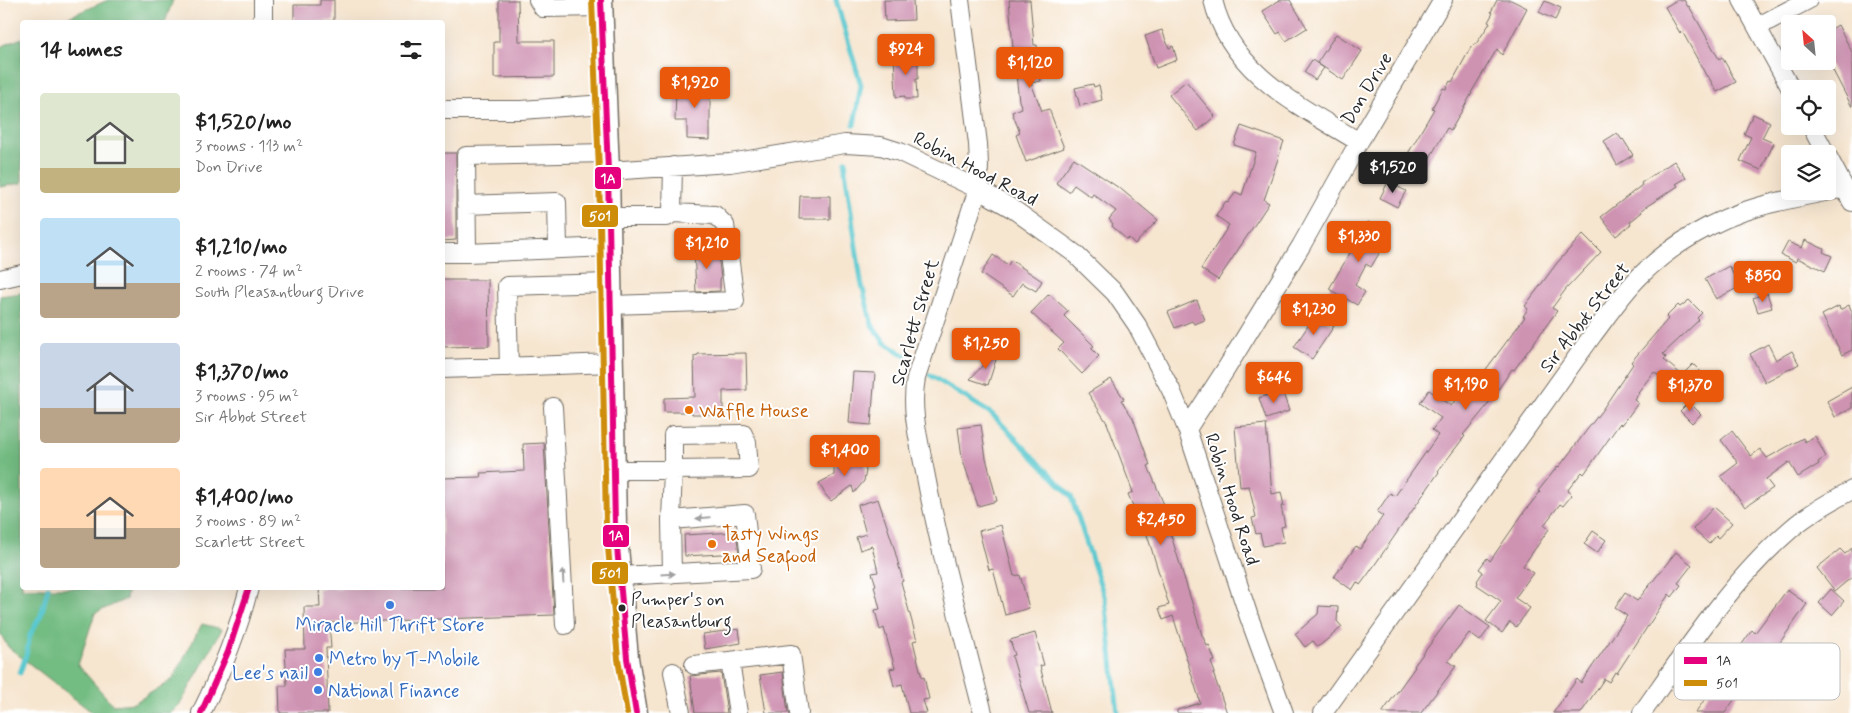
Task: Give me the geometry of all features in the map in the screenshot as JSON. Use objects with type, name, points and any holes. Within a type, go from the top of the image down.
[{"type":"main road","points":[[601,4],[608,162],[615,525],[627,658],[636,713]]},
{"type":"street","points":[[263,0],[263,20]]},
{"type":"street","points":[[538,0],[543,8],[601,4]]},
{"type":"street","name":"Scarlett Street","points":[[960,0],[978,144],[980,165],[978,189],[916,378],[914,404],[916,427],[931,504],[983,713]]},
{"type":"street","points":[[1213,0],[1223,29],[1251,70],[1276,90],[1358,142]]},
{"type":"street","name":"Don Drive","points":[[1187,429],[1226,370],[1301,246],[1358,142],[1443,0]]},
{"type":"street","points":[[1742,0],[1786,80]]},
{"type":"street","points":[[1757,26],[1808,0]]},
{"type":"street","points":[[445,110],[521,110],[605,104]]},
{"type":"street","name":"Robin Hood Road","points":[[466,205],[466,156],[673,166],[730,163],[837,145],[864,144],[880,146],[900,152],[978,189],[1047,232],[1074,253],[1115,293],[1137,325],[1151,349],[1187,429],[1249,617],[1284,713]]},
{"type":"street","points":[[672,213],[673,166]]},
{"type":"street","points":[[1836,172],[1848,195]]},
{"type":"street","name":"Sir Abbot Street","points":[[1323,713],[1592,336],[1625,292],[1642,274],[1686,239],[1718,222],[1758,207],[1848,195]]},
{"type":"street","points":[[467,253],[466,205],[557,202],[558,249]]},
{"type":"street","points":[[508,367],[507,286],[736,301],[725,225],[715,215],[672,213],[667,216],[609,217]]},
{"type":"street","points":[[445,253],[610,246]]},
{"type":"street","points":[[0,279],[20,274]]},
{"type":"street","points":[[445,369],[612,363]]},
{"type":"street","points":[[553,407],[565,625]]},
{"type":"street","points":[[614,470],[673,470],[671,520],[672,574]]},
{"type":"street","points":[[1692,643],[1749,568],[1792,528],[1819,508],[1852,490]]},
{"type":"street","points":[[620,576],[751,570],[745,514],[671,520]]},
{"type":"street","points":[[201,713],[231,646],[244,611],[249,590]]},
{"type":"street","points":[[694,665],[791,654],[799,713]]},
{"type":"street","points":[[730,661],[738,713]]},
{"type":"street","points":[[1642,713],[1674,668]]},
{"type":"street","points":[[672,672],[681,713]]},
{"type":"green space","points":[[108,0],[173,0],[166,20],[62,20]]},
{"type":"green space","points":[[20,39],[20,183],[0,187],[0,47]]},
{"type":"green space","points":[[20,293],[20,590],[128,590],[126,599],[95,613],[78,665],[113,705],[134,703],[172,680],[202,624],[222,629],[181,703],[171,713],[93,713],[8,647],[0,633],[0,296]]},
{"type":"building","points":[[320,0],[334,0],[334,20],[294,20],[294,5],[320,5]]},
{"type":"building","points":[[499,0],[518,0],[519,41],[554,41],[554,77],[494,78],[494,42],[499,42]]},
{"type":"building","points":[[884,0],[913,0],[914,20],[885,21]]},
{"type":"building","points":[[1009,0],[1030,0],[1034,45],[1037,45],[1041,81],[1031,83],[1042,111],[1049,109],[1064,148],[1026,162],[1016,135],[1020,133],[1012,112],[1022,108],[1019,101]]},
{"type":"building","points":[[1280,0],[1290,0],[1307,28],[1286,41],[1280,32],[1277,34],[1262,11]]},
{"type":"building","points":[[1497,0],[1511,0],[1527,8],[1502,55],[1497,49],[1451,130],[1447,128],[1421,173],[1403,162],[1434,109],[1432,108],[1443,88],[1446,89],[1450,81],[1452,82],[1471,47],[1476,44],[1490,23],[1488,22],[1493,13],[1491,12]]},
{"type":"building","points":[[1677,0],[1684,0],[1689,6],[1719,59],[1722,57],[1736,82],[1717,92],[1682,31],[1680,33],[1665,7]]},
{"type":"building","points":[[1545,1],[1561,8],[1555,20],[1539,12]]},
{"type":"building","points":[[1838,25],[1852,52],[1852,107],[1833,70],[1836,70],[1836,26]]},
{"type":"building","points":[[1162,30],[1169,48],[1173,46],[1177,60],[1156,68],[1145,36]]},
{"type":"building","points":[[1336,34],[1362,51],[1343,80],[1317,63]]},
{"type":"building","points":[[915,54],[916,61],[918,60],[918,79],[916,79],[917,99],[905,99],[905,96],[896,97],[894,55]]},
{"type":"building","points":[[1312,60],[1324,68],[1315,80],[1304,72]]},
{"type":"building","points":[[1186,81],[1215,116],[1198,131],[1169,95]]},
{"type":"building","points":[[682,82],[710,82],[710,140],[687,139],[687,121],[675,121],[676,90],[682,90]]},
{"type":"building","points":[[1093,84],[1094,87],[1099,85],[1102,100],[1080,106],[1075,88]]},
{"type":"building","points":[[1753,114],[1770,122],[1762,138],[1774,143],[1761,170],[1740,161],[1751,137],[1744,134]]},
{"type":"building","points":[[1241,126],[1284,141],[1264,200],[1269,203],[1218,280],[1201,269],[1229,225],[1216,216],[1226,201],[1228,203],[1236,192],[1242,195],[1256,152],[1234,145]]},
{"type":"building","points":[[1617,133],[1633,155],[1617,165],[1604,141]]},
{"type":"building","points":[[445,153],[456,153],[456,240],[445,241]]},
{"type":"building","points":[[1074,158],[1122,190],[1158,220],[1135,244],[1129,238],[1127,240],[1112,226],[1113,224],[1109,219],[1116,211],[1093,194],[1091,197],[1074,185],[1069,192],[1056,183]]},
{"type":"building","points":[[1674,161],[1686,178],[1676,184],[1678,186],[1641,210],[1642,212],[1630,222],[1631,224],[1616,236],[1601,217],[1642,185],[1641,183]]},
{"type":"building","points":[[1388,182],[1406,191],[1397,207],[1380,198]]},
{"type":"building","points":[[800,196],[830,196],[830,219],[799,219]]},
{"type":"building","points":[[1368,222],[1390,235],[1371,267],[1366,264],[1355,285],[1365,292],[1357,305],[1329,289]]},
{"type":"building","points":[[1583,234],[1601,252],[1566,289],[1552,308],[1557,311],[1463,435],[1465,436],[1438,471],[1369,573],[1360,585],[1357,582],[1352,590],[1334,577],[1356,546],[1360,549],[1383,516],[1377,512],[1390,493],[1395,496],[1438,435],[1432,430],[1441,418],[1420,403],[1429,390],[1451,406],[1472,376],[1478,380],[1525,317],[1523,316],[1528,309],[1525,306],[1557,263]]},
{"type":"building","points":[[1805,240],[1824,249],[1823,252],[1832,256],[1825,271],[1797,258],[1796,262],[1781,255],[1788,242],[1802,248]]},
{"type":"building","points":[[717,247],[721,278],[720,291],[696,292],[694,248]]},
{"type":"building","points":[[993,255],[1008,265],[1011,260],[1042,281],[1036,291],[1022,283],[1013,296],[981,274]]},
{"type":"building","points":[[1729,266],[1733,274],[1748,266],[1755,279],[1716,299],[1705,279]]},
{"type":"building","points":[[445,280],[488,280],[489,346],[445,347]]},
{"type":"building","points":[[1767,293],[1772,308],[1758,312],[1753,298]]},
{"type":"building","points":[[1049,294],[1068,311],[1064,316],[1094,346],[1091,348],[1099,356],[1082,374],[1058,349],[1064,343],[1031,313]]},
{"type":"building","points":[[1197,300],[1205,320],[1194,324],[1192,321],[1175,328],[1168,312]]},
{"type":"building","points":[[1689,300],[1702,313],[1697,318],[1699,320],[1663,354],[1666,357],[1664,360],[1682,375],[1693,364],[1703,374],[1683,394],[1654,372],[1638,392],[1634,400],[1638,403],[1622,425],[1620,423],[1584,474],[1582,472],[1567,491],[1572,495],[1563,506],[1560,504],[1544,525],[1549,529],[1523,566],[1533,573],[1515,598],[1530,608],[1516,627],[1510,622],[1502,633],[1486,621],[1501,601],[1477,585],[1477,581],[1483,572],[1479,569],[1487,558],[1490,561],[1540,492],[1538,491],[1559,467],[1602,410],[1633,364],[1631,362],[1668,319],[1666,317],[1678,305],[1680,307]]},
{"type":"building","points":[[1849,305],[1852,312],[1852,350],[1842,355],[1822,315],[1839,306],[1840,310]]},
{"type":"building","points":[[1316,314],[1334,326],[1312,359],[1294,347]]},
{"type":"building","points":[[1768,344],[1776,360],[1792,351],[1799,364],[1765,382],[1750,354]]},
{"type":"building","points":[[1000,347],[988,385],[970,379]]},
{"type":"building","points":[[746,353],[747,390],[723,391],[723,411],[718,411],[718,414],[664,412],[664,398],[695,397],[694,356],[698,354]]},
{"type":"building","points":[[853,372],[875,373],[871,425],[849,423]]},
{"type":"building","points":[[1111,379],[1124,399],[1121,400],[1133,418],[1150,465],[1148,466],[1167,512],[1164,513],[1202,635],[1207,646],[1209,645],[1215,661],[1211,662],[1215,673],[1213,673],[1227,713],[1177,713],[1177,710],[1200,703],[1198,695],[1173,616],[1163,620],[1159,608],[1169,605],[1143,522],[1140,523],[1128,494],[1133,492],[1107,423],[1088,393]]},
{"type":"building","points":[[1852,387],[1852,408],[1835,417],[1827,401]]},
{"type":"building","points":[[1282,390],[1289,411],[1266,419],[1259,398]]},
{"type":"building","points":[[1689,402],[1701,414],[1692,423],[1680,411]]},
{"type":"building","points":[[1266,424],[1272,494],[1281,492],[1284,506],[1281,506],[1285,526],[1281,527],[1284,542],[1263,546],[1260,533],[1256,534],[1252,518],[1256,517],[1249,486],[1240,487],[1235,427]]},
{"type":"building","points":[[981,425],[986,458],[997,501],[978,506],[962,457],[958,428]]},
{"type":"building","points":[[1732,431],[1751,456],[1760,449],[1767,458],[1803,438],[1805,442],[1815,436],[1826,457],[1818,462],[1819,464],[1798,477],[1789,462],[1766,479],[1773,488],[1745,507],[1721,476],[1738,463],[1721,440]]},
{"type":"building","points":[[544,443],[554,615],[329,623],[331,648],[326,648],[328,713],[280,713],[279,686],[287,686],[285,649],[305,649],[304,607],[320,607],[319,590],[445,590],[445,478],[481,477],[480,473],[524,471],[523,444]]},
{"type":"building","points":[[850,456],[860,459],[865,466],[864,481],[854,493],[852,486],[831,501],[819,483],[834,475],[834,469],[839,460]]},
{"type":"building","points":[[878,499],[893,544],[917,640],[913,641],[929,699],[923,700],[927,713],[909,713],[902,684],[894,686],[890,669],[895,668],[884,628],[880,630],[875,610],[880,609],[872,573],[878,572],[872,546],[860,550],[856,537],[866,534],[858,505]]},
{"type":"building","points":[[1714,507],[1732,523],[1718,538],[1716,536],[1709,544],[1693,529]]},
{"type":"building","points":[[1001,525],[1014,576],[1020,575],[1029,608],[1005,615],[993,569],[989,570],[979,531]]},
{"type":"building","points":[[1593,531],[1606,540],[1597,553],[1584,544]]},
{"type":"building","name":"Tasty Wings and Seafood","points":[[736,532],[739,553],[685,556],[684,535]]},
{"type":"building","points":[[1852,548],[1852,577],[1835,591],[1817,568],[1840,549],[1845,554]]},
{"type":"building","points":[[1676,552],[1692,565],[1678,583],[1681,585],[1672,597],[1669,594],[1617,673],[1615,672],[1609,682],[1604,679],[1581,713],[1553,713],[1577,679],[1581,683],[1627,616],[1615,608],[1625,593],[1637,601]]},
{"type":"building","points":[[1831,589],[1844,601],[1832,615],[1819,603]]},
{"type":"building","points":[[1787,590],[1807,604],[1780,643],[1743,643],[1752,630],[1755,633]]},
{"type":"building","points":[[1459,605],[1490,627],[1480,641],[1469,633],[1448,661],[1456,666],[1421,713],[1382,713],[1414,666]]},
{"type":"building","points":[[1319,606],[1338,607],[1337,621],[1342,627],[1318,647],[1313,641],[1305,647],[1295,634],[1318,614]]},
{"type":"building","points":[[739,629],[741,643],[705,649],[703,634]]},
{"type":"building","points":[[1035,633],[1044,665],[1040,666],[1052,713],[1029,713],[1012,656],[1015,655],[1010,640]]},
{"type":"building","points":[[783,672],[788,713],[766,713],[760,675]]},
{"type":"building","points":[[721,673],[727,713],[695,713],[690,676]]},
{"type":"building","points":[[1704,700],[1734,700],[1725,713],[1695,713]]},
{"type":"waterway","points":[[836,0],[861,85],[854,125]]},
{"type":"waterway","points":[[846,161],[845,170],[861,281],[872,325],[885,343],[906,356]]},
{"type":"waterway","points":[[930,375],[992,414],[1071,496],[1105,599],[1118,713]]},
{"type":"waterway","points":[[20,673],[30,635],[41,615],[47,590]]},
{"type":"transit line","name":"501","points":[[592,0],[599,171],[606,525],[618,659],[627,713]]},
{"type":"transit line","name":"1A","points":[[601,0],[608,171],[615,525],[627,658],[636,713]]},
{"type":"transit line","name":"1A","points":[[201,713],[228,652],[248,590]]},
{"type":"place","name":"Waffle House","points":[[689,410]]},
{"type":"place","name":"Tasty Wings and Seafood","points":[[712,544]]},
{"type":"place","name":"Miracle Hill Thrift Store","points":[[390,605]]},
{"type":"place","name":"Pumper's on Pleasantburg","points":[[622,608]]},
{"type":"place","name":"Metro by T-Mobile","points":[[319,658]]},
{"type":"place","name":"Lee's nail","points":[[318,672]]},
{"type":"place","name":"National Finance","points":[[318,690]]}]
